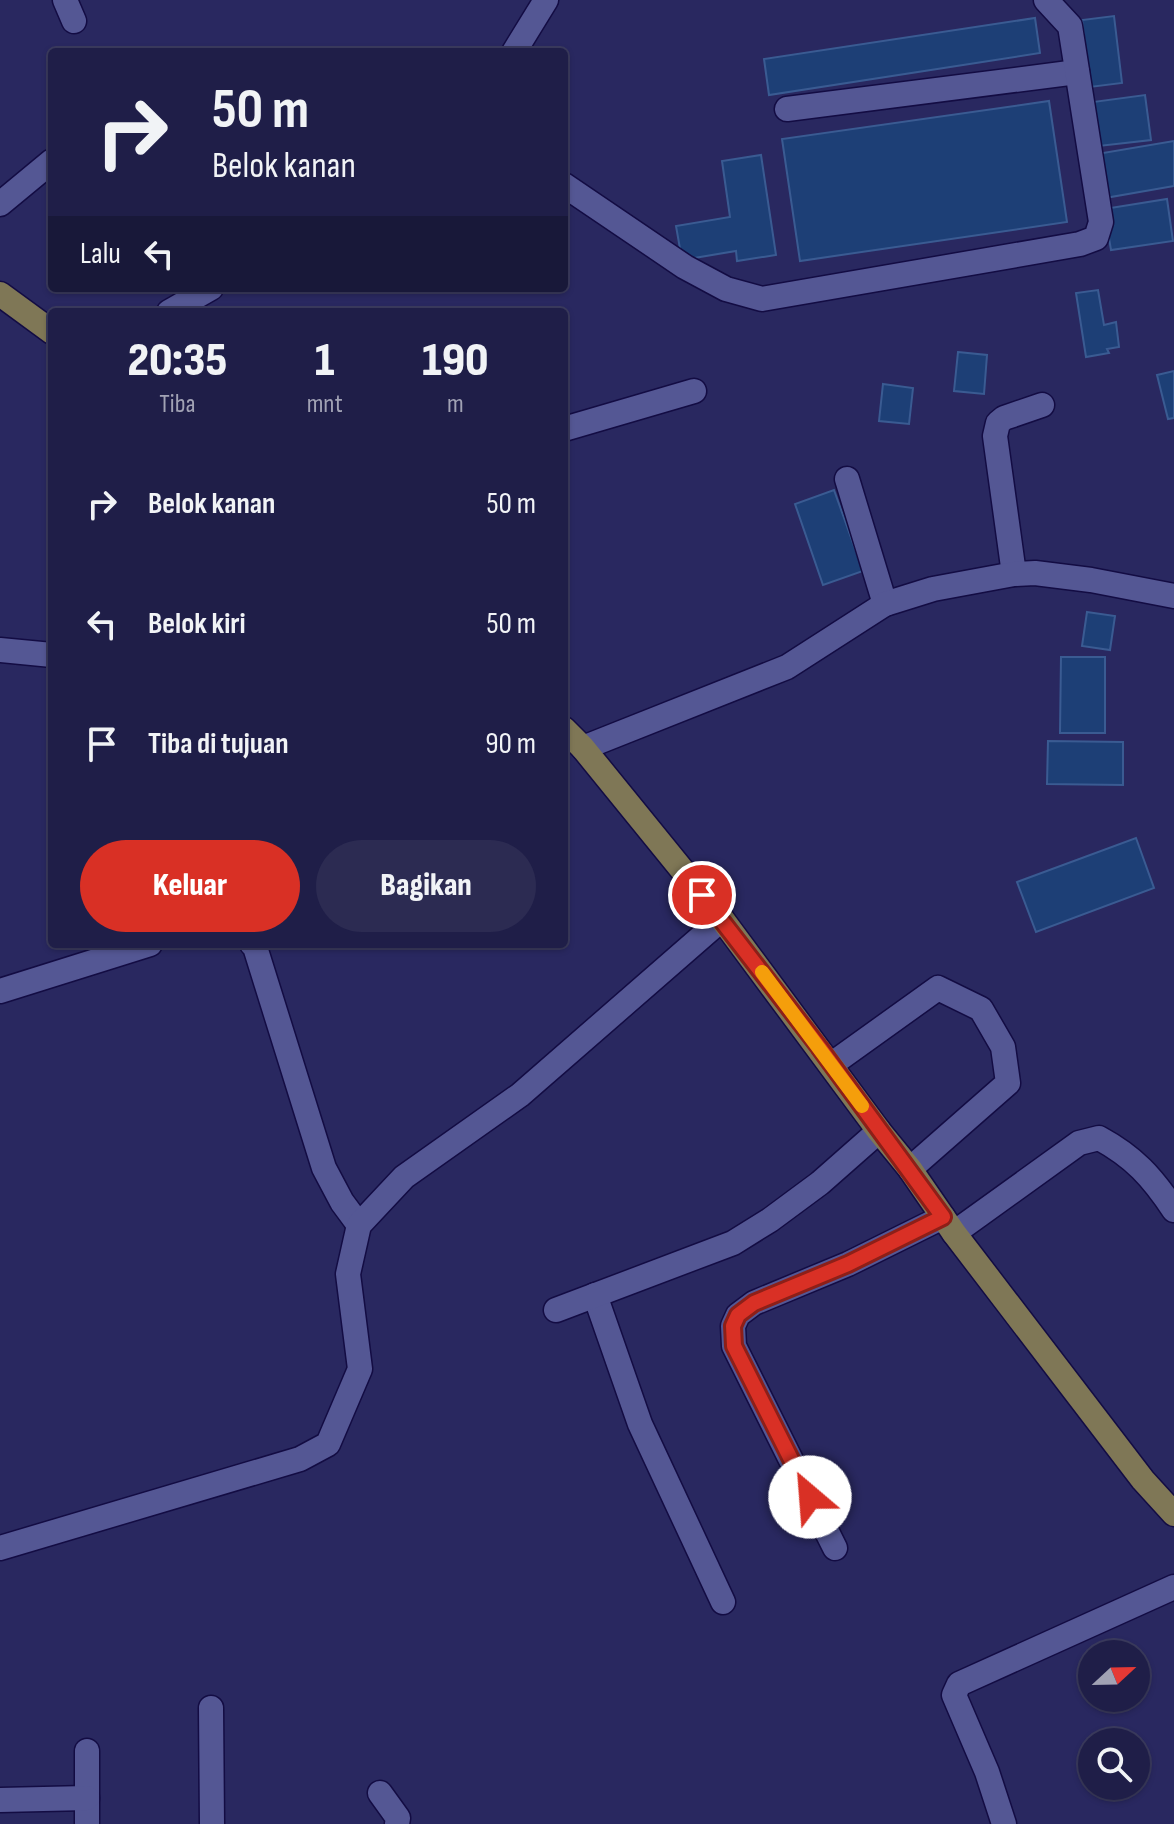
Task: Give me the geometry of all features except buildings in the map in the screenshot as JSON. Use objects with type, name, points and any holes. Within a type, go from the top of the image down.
[{"type":"main road","points":[[0,294],[48,329]]},
{"type":"main road","points":[[568,733],[722,919],[949,1225],[1143,1480],[1174,1514]]},
{"type":"street","points":[[516,48],[546,0]]},
{"type":"street","points":[[568,188],[685,267],[726,289],[762,299],[1080,244],[1096,238],[1101,222],[1070,26],[1046,0]]},
{"type":"street","points":[[787,109],[1077,72]]},
{"type":"street","points":[[0,204],[48,164]]},
{"type":"street","points":[[176,308],[204,292]]},
{"type":"street","points":[[568,428],[694,391]]},
{"type":"street","points":[[1014,574],[995,436],[998,423],[1004,418],[1042,405]]},
{"type":"street","points":[[847,479],[885,604]]},
{"type":"street","points":[[583,748],[787,667],[885,604],[933,589],[1035,573],[1174,596]]},
{"type":"street","points":[[0,650],[48,655]]},
{"type":"street","points":[[0,1548],[300,1459],[328,1444],[360,1369],[348,1274],[359,1225],[404,1177],[520,1095],[722,919]]},
{"type":"street","points":[[0,991],[137,948]]},
{"type":"street","points":[[255,948],[324,1168],[342,1202],[359,1225]]},
{"type":"street","points":[[832,1064],[938,988],[981,1009],[1003,1047],[1008,1083],[910,1169]]},
{"type":"street","points":[[556,1310],[733,1243],[820,1183],[879,1131]]},
{"type":"street","points":[[835,1548],[734,1346],[733,1326],[738,1315],[754,1303],[949,1225],[1079,1143],[1099,1138],[1123,1151],[1152,1178],[1174,1210]]},
{"type":"street","points":[[595,1295],[640,1424],[723,1602]]},
{"type":"street","points":[[1004,1824],[987,1772],[954,1695],[959,1684],[1174,1587]]},
{"type":"street","points":[[211,1708],[212,1824]]},
{"type":"street","points":[[87,1751],[87,1824]]},
{"type":"street","points":[[380,1793],[398,1818],[397,1824]]},
{"type":"street","points":[[0,1800],[87,1798]]},
{"type":"slow traffic","points":[[762,972],[862,1106]]},
{"type":"route","points":[[702,895],[819,1047],[943,1217],[848,1264],[754,1303],[738,1315],[733,1326],[734,1346],[810,1497]]}]
